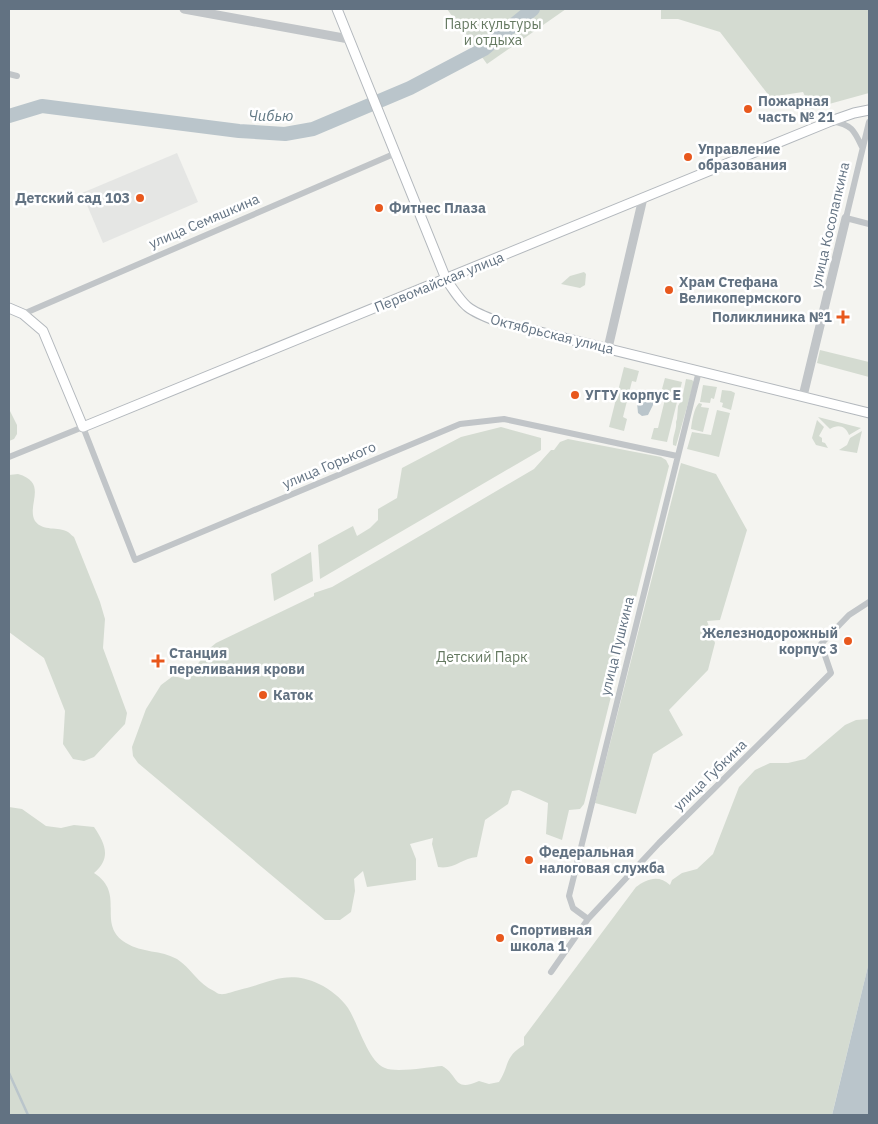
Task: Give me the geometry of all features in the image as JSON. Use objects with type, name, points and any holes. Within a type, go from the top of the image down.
[{"type":"main road","name":"Октябрьская улица","points":[[337,9],[446,280],[461,303],[474,313],[499,322],[869,413]]},
{"type":"main road","name":"Первомайская улица","points":[[83,427],[831,121],[869,110]]},
{"type":"main road","points":[[9,308],[23,314],[43,331],[83,427]]},
{"type":"street","points":[[184,9],[349,40]]},
{"type":"street","points":[[9,74],[17,76]]},
{"type":"street","name":"улица Косолапкина","points":[[831,121],[844,124],[854,131],[862,148]]},
{"type":"street","name":"улица Косолапкина","points":[[803,396],[869,122]]},
{"type":"street","name":"улица Семяшкина","points":[[23,314],[396,153]]},
{"type":"street","points":[[608,348],[643,198]]},
{"type":"street","points":[[846,218],[869,224]]},
{"type":"street","name":"улица Пушкина","points":[[588,919],[573,908],[569,896],[699,371]]},
{"type":"street","name":"улица Горького","points":[[83,427],[135,560],[460,424],[504,418],[677,456]]},
{"type":"street","name":"Первомайская улица","points":[[9,457],[83,427]]},
{"type":"street","name":"улица Губкина","points":[[551,972],[588,919],[659,843],[831,673],[821,644],[849,615],[869,602]]},
{"type":"shaded area","name":"Детский сад 103","points":[[177,153],[198,202],[103,243],[82,193]]},
{"type":"shaded area","points":[[642,393],[648,393],[653,396],[653,405],[648,415],[642,416],[638,413],[637,403]]},
{"type":"shaded area","points":[[869,962],[869,1115],[832,1115],[835,1103]]},
{"type":"green space","name":"Парк культуры и отдыха","points":[[447,9],[566,9],[487,64]]},
{"type":"green space","points":[[661,9],[869,9],[869,93],[811,109],[803,92],[770,97],[720,32],[678,19],[661,19]]},
{"type":"green space","points":[[584,272],[586,274],[585,285],[580,288],[561,284],[570,276]]},
{"type":"green space","points":[[820,350],[869,362],[869,377],[817,363]]},
{"type":"green space","points":[[624,367],[639,371],[636,382],[632,381],[623,417],[627,419],[624,431],[609,427]]},
{"type":"green space","points":[[665,378],[682,382],[667,442],[651,439],[654,428],[658,428],[667,391],[662,389]]},
{"type":"green space","points":[[686,379],[694,382],[676,446],[673,445],[673,442],[678,406],[682,399]]},
{"type":"green space","points":[[703,385],[717,387],[714,399],[711,398],[710,403],[700,402]]},
{"type":"green space","points":[[722,390],[735,393],[731,410],[722,407],[723,403],[720,402]]},
{"type":"green space","points":[[699,403],[702,404],[701,407],[709,408],[703,432],[691,429]]},
{"type":"green space","points":[[9,409],[17,425],[17,434],[14,439],[9,441]]},
{"type":"green space","points":[[717,410],[730,413],[719,457],[687,449],[692,432],[711,435]]},
{"type":"green space","points":[[818,417],[861,428],[849,435],[841,427],[830,429]]},
{"type":"green space","points":[[817,420],[824,427],[819,436],[828,448],[816,445],[812,438]]},
{"type":"green space","points":[[501,427],[541,438],[541,450],[320,579],[318,545],[353,526],[357,536],[370,528],[378,520],[378,509],[397,498],[402,468],[461,437]]},
{"type":"green space","points":[[862,431],[857,453],[839,450],[847,445],[850,438]]},
{"type":"green space","name":"Детский Парк","points":[[568,439],[661,457],[666,460],[669,466],[584,804],[580,809],[569,810],[562,840],[546,834],[548,803],[519,790],[512,791],[508,804],[485,820],[477,857],[449,867],[438,867],[432,844],[433,838],[410,844],[416,859],[416,880],[367,887],[363,871],[354,879],[355,891],[351,912],[340,920],[325,920],[138,763],[133,756],[132,747],[146,709],[161,685],[173,676],[186,679],[216,643],[314,596],[314,593],[332,587],[384,557],[534,469],[560,442]]},
{"type":"green space","points":[[681,463],[716,474],[747,530],[720,620],[707,621],[715,643],[708,670],[669,710],[683,735],[653,754],[636,814],[595,803]]},
{"type":"green space","points":[[18,474],[27,478],[35,489],[33,515],[35,521],[42,527],[64,530],[74,537],[100,602],[105,619],[103,648],[127,713],[125,724],[94,757],[84,761],[73,759],[63,744],[65,711],[44,658],[9,632],[9,475]]},
{"type":"green space","points":[[311,552],[313,581],[274,601],[271,574]]},
{"type":"green space","points":[[869,719],[869,962],[832,1115],[9,1115],[9,807],[22,809],[46,826],[61,828],[74,825],[94,827],[104,845],[105,856],[100,867],[94,873],[104,881],[109,890],[113,927],[117,935],[126,943],[177,959],[203,984],[219,994],[288,977],[319,984],[335,994],[345,1004],[373,1058],[385,1068],[404,1070],[442,1066],[460,1084],[465,1085],[479,1081],[489,1084],[499,1082],[510,1057],[524,1045],[524,1037],[636,887],[653,879],[661,880],[670,885],[672,880],[682,873],[697,869],[713,854],[739,787],[755,770],[770,763],[788,763],[805,759],[845,725],[856,720]]},
{"type":"waterway","name":"Чибью","points":[[9,116],[42,106],[239,131],[285,134],[313,129],[410,88],[484,49],[533,9]]},
{"type":"waterway","points":[[9,1073],[28,1115]]},
{"type":"place","name":"Пожарная часть № 21","points":[[748,109]]},
{"type":"place","name":"Управление образования","points":[[688,157]]},
{"type":"place","name":"Детский сад 103","points":[[140,198]]},
{"type":"place","name":"Фитнес Плаза","points":[[379,208]]},
{"type":"place","name":"Храм Стефана Великопермского","points":[[669,290]]},
{"type":"place","name":"Поликлиника №1","points":[[843,317]]},
{"type":"place","name":"УГТУ корпус Е","points":[[575,395]]},
{"type":"place","name":"Железнодорожный корпус 3","points":[[848,641]]},
{"type":"place","name":"Станция переливания крови","points":[[158,661]]},
{"type":"place","name":"Каток","points":[[263,695]]},
{"type":"place","name":"Федеральная налоговая служба","points":[[529,860]]},
{"type":"place","name":"Спортивная школа 1","points":[[500,938]]}]
